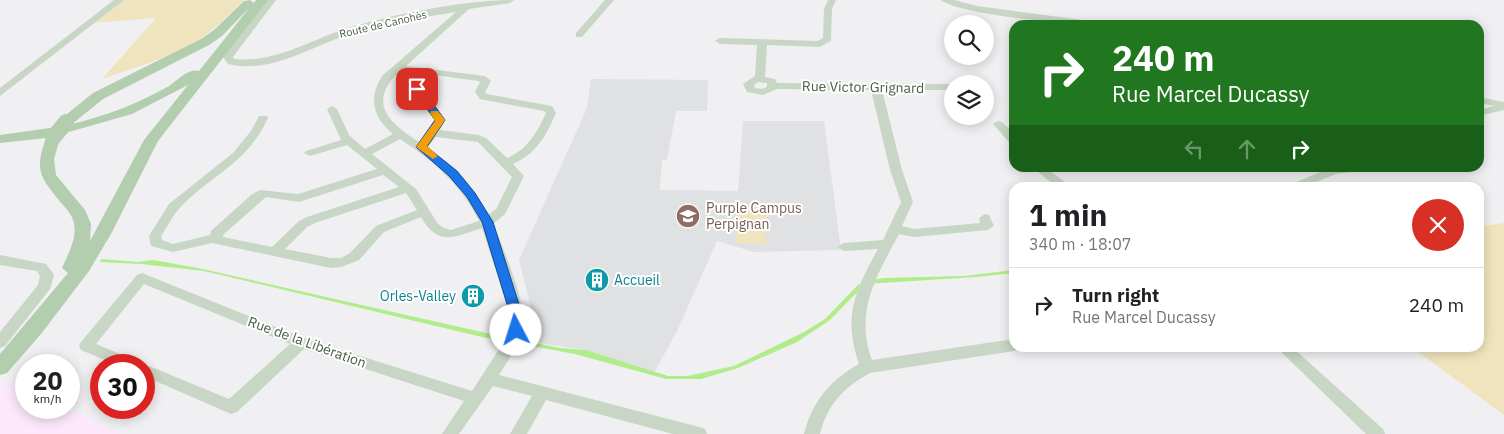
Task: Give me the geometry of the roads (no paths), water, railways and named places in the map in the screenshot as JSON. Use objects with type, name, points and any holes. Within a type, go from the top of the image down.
[{"type":"main road","points":[[0,355],[50,298],[81,250],[85,229],[83,220],[79,212],[51,182],[45,169],[45,154],[52,138],[80,109],[114,87],[205,42],[218,33],[253,0]]},
{"type":"main road","points":[[0,138],[72,124],[110,113],[159,92],[198,66],[253,0]]},
{"type":"main road","points":[[0,138],[70,128],[120,112],[164,93],[187,80],[214,57],[261,0]]},
{"type":"main road","points":[[0,367],[34,329],[83,267],[104,232],[151,140],[261,0]]},
{"type":"street","points":[[0,93],[85,25],[120,0]]},
{"type":"street","name":"Route de Canohès","points":[[272,0],[228,57],[231,62],[252,63],[280,57],[351,30],[442,11],[510,0]]},
{"type":"street","points":[[579,35],[610,0]]},
{"type":"street","points":[[720,41],[819,44],[828,39],[828,9],[832,0]]},
{"type":"street","points":[[945,0],[976,9],[1059,20]]},
{"type":"street","points":[[450,434],[505,352],[516,330],[516,314],[488,222],[471,195],[453,173],[402,134],[381,115],[378,103],[379,90],[386,78],[466,7]]},
{"type":"street","points":[[442,11],[447,20],[446,24]]},
{"type":"street","points":[[762,42],[760,78],[772,81],[774,86]]},
{"type":"street","points":[[408,68],[481,78],[486,80],[480,92],[484,97],[548,108],[551,113],[534,148],[506,163]]},
{"type":"street","points":[[421,147],[433,133],[440,120],[417,89],[417,85],[431,72]]},
{"type":"street","name":"Rue Victor Grignard","points":[[760,78],[750,82],[749,88],[763,92],[771,90],[774,86],[944,88]]},
{"type":"street","points":[[867,367],[858,338],[857,311],[907,202],[896,170],[876,87]]},
{"type":"street","points":[[1484,101],[1504,106]]},
{"type":"street","points":[[1484,112],[1504,106]]},
{"type":"street","points":[[332,109],[344,137],[412,192],[433,227],[440,232],[451,234],[488,222],[501,211],[518,176],[506,163],[475,137],[433,133]]},
{"type":"street","points":[[217,238],[173,248],[156,243],[155,236],[175,205],[241,151],[254,137],[263,118]]},
{"type":"street","points":[[998,124],[1009,136]]},
{"type":"street","points":[[364,154],[402,134]]},
{"type":"street","points":[[310,153],[349,141]]},
{"type":"street","points":[[386,170],[299,198],[264,193],[255,198],[216,234],[216,240],[344,264],[353,259],[378,231],[390,224],[424,212]]},
{"type":"street","points":[[1045,172],[1059,182]]},
{"type":"street","points":[[1304,182],[1331,172]]},
{"type":"street","points":[[276,251],[303,224],[311,220],[406,189]]},
{"type":"street","points":[[894,229],[914,233],[988,226],[985,218]]},
{"type":"street","points":[[844,247],[888,244]]},
{"type":"street","points":[[0,260],[41,266],[47,275],[45,286],[0,342]]},
{"type":"street","name":"Rue de la Libération","points":[[105,354],[86,346],[142,278],[301,343],[474,398]]},
{"type":"street","points":[[155,375],[231,407],[301,343]]},
{"type":"street","points":[[812,434],[827,396],[848,377],[867,367],[1009,346]]},
{"type":"street","points":[[1288,352],[1377,434]]},
{"type":"street","points":[[487,378],[699,434]]},
{"type":"street","points":[[518,434],[542,393]]},
{"type":"place","name":"Purple Campus Perpignan","points":[[688,216]]},
{"type":"place","name":"Accueil","points":[[597,280]]},
{"type":"place","name":"Orles-Valley","points":[[473,296]]}]
